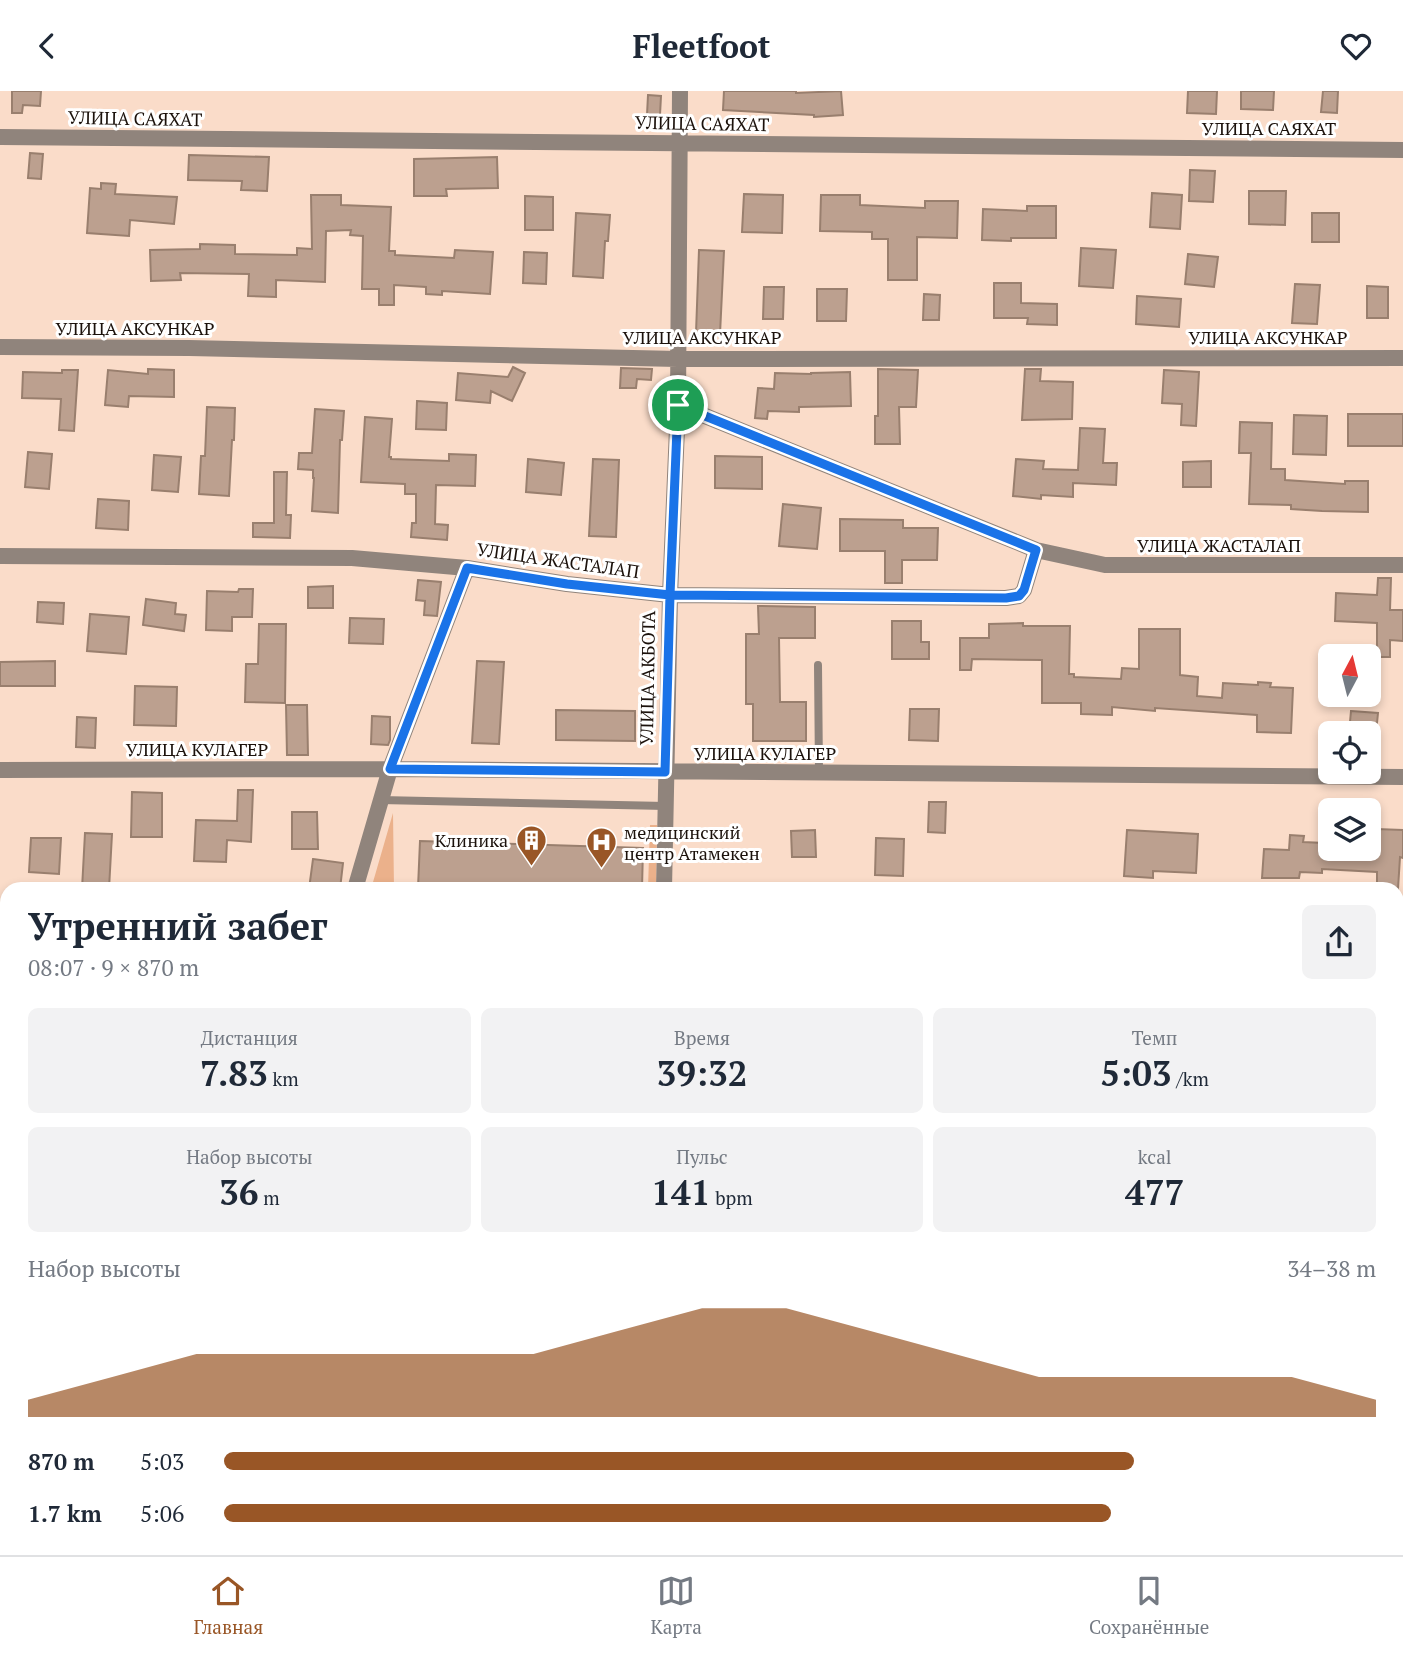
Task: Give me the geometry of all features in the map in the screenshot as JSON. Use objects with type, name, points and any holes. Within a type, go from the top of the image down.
[{"type":"street","name":"УЛИЦА АКБОТА","points":[[664,882],[670,595],[678,405],[680,91]]},
{"type":"street","name":"УЛИЦА САЯХАТ","points":[[0,137],[1403,149]]},
{"type":"street","name":"УЛИЦА АКСУНКАР","points":[[0,347],[188,348],[678,359],[1403,358]]},
{"type":"street","name":"УЛИЦА ЖАСТАЛАП","points":[[678,405],[1036,550],[1105,565],[1403,565]]},
{"type":"street","name":"УЛИЦА ЖАСТАЛАП","points":[[0,557],[352,558],[467,568],[567,584],[670,595],[1006,598],[1019,596],[1024,590],[1036,550]]},
{"type":"street","points":[[357,882],[390,769],[467,568]]},
{"type":"street","name":"УЛИЦА КУЛАГЕР","points":[[0,771],[390,769],[1403,777]]},
{"type":"lane","points":[[818,665],[819,773]]},
{"type":"lane","points":[[380,800],[666,807]]},
{"type":"shaded area","points":[[393,813],[394,882],[373,882]]},
{"type":"shaded area","points":[[650,825],[657,825],[656,882],[648,882]]},
{"type":"building","points":[[12,91],[41,91],[40,106],[23,105],[22,113],[12,113]]},
{"type":"building","points":[[724,91],[841,91],[843,115],[814,117],[723,110]]},
{"type":"building","points":[[1188,91],[1217,91],[1216,114],[1187,113]]},
{"type":"building","points":[[1241,91],[1274,91],[1273,110],[1241,109]]},
{"type":"building","points":[[1323,91],[1338,91],[1337,113],[1321,112]]},
{"type":"building","points":[[648,95],[661,96],[660,115],[647,115]]},
{"type":"building","points":[[30,153],[43,154],[41,179],[28,178]]},
{"type":"building","points":[[189,155],[269,157],[267,191],[241,190],[242,181],[188,180]]},
{"type":"building","points":[[497,157],[498,188],[446,189],[447,196],[414,196],[414,159]]},
{"type":"building","points":[[1190,170],[1215,171],[1213,202],[1189,201]]},
{"type":"building","points":[[101,183],[116,184],[115,194],[177,197],[174,224],[130,220],[129,236],[87,233],[90,188],[101,189]]},
{"type":"building","points":[[1249,191],[1286,191],[1285,225],[1249,224]]},
{"type":"building","points":[[1152,193],[1182,195],[1180,229],[1150,227]]},
{"type":"building","points":[[744,194],[783,195],[782,233],[742,232]]},
{"type":"building","points":[[311,195],[341,195],[341,205],[391,207],[389,251],[395,251],[395,255],[454,258],[455,250],[493,252],[490,294],[442,291],[442,295],[426,294],[426,287],[394,285],[394,305],[379,305],[379,289],[362,289],[363,236],[350,235],[351,230],[326,231],[325,282],[276,280],[276,297],[248,296],[249,274],[180,273],[181,280],[151,281],[150,250],[200,249],[200,244],[235,245],[235,254],[297,255],[297,248],[312,249]]},
{"type":"building","points":[[821,195],[860,195],[860,205],[925,208],[925,201],[958,201],[957,238],[917,237],[917,280],[888,280],[888,239],[872,239],[872,232],[820,231]]},
{"type":"building","points":[[525,196],[553,197],[553,230],[525,230]]},
{"type":"building","points":[[1027,206],[1056,206],[1056,238],[982,240],[983,209],[1027,211]]},
{"type":"building","points":[[576,213],[610,215],[603,278],[573,276]]},
{"type":"building","points":[[1312,213],[1339,213],[1339,242],[1312,242]]},
{"type":"building","points":[[1081,248],[1116,250],[1113,288],[1079,286]]},
{"type":"building","points":[[699,250],[724,251],[720,334],[696,333]]},
{"type":"building","points":[[524,252],[547,253],[546,284],[523,283]]},
{"type":"building","points":[[1188,254],[1218,257],[1214,287],[1185,284]]},
{"type":"building","points":[[994,283],[1021,283],[1021,303],[1057,304],[1057,325],[1027,324],[1028,318],[994,318]]},
{"type":"building","points":[[1295,284],[1320,285],[1317,324],[1292,323]]},
{"type":"building","points":[[1367,286],[1388,287],[1388,318],[1367,318]]},
{"type":"building","points":[[764,287],[784,287],[783,319],[763,319]]},
{"type":"building","points":[[817,289],[847,289],[846,321],[817,321]]},
{"type":"building","points":[[924,294],[940,295],[939,320],[923,320]]},
{"type":"building","points":[[1137,296],[1181,299],[1179,327],[1136,324]]},
{"type":"building","points":[[513,367],[525,373],[512,401],[491,391],[490,403],[456,400],[458,373],[508,377]]},
{"type":"building","points":[[621,368],[652,369],[651,380],[637,379],[636,388],[620,388]]},
{"type":"building","points":[[148,369],[174,370],[174,397],[129,396],[128,407],[105,405],[108,370],[148,374]]},
{"type":"building","points":[[878,369],[918,370],[916,407],[899,407],[900,444],[875,444]]},
{"type":"building","points":[[1025,369],[1041,369],[1040,381],[1073,382],[1072,419],[1022,420]]},
{"type":"building","points":[[62,370],[78,370],[74,431],[59,430],[61,399],[22,398],[23,372],[62,373]]},
{"type":"building","points":[[1164,370],[1199,372],[1196,426],[1181,425],[1182,404],[1162,403]]},
{"type":"building","points":[[850,372],[851,406],[799,407],[799,412],[768,411],[767,419],[755,418],[758,388],[774,389],[775,373]]},
{"type":"building","points":[[417,401],[447,403],[446,430],[416,429]]},
{"type":"building","points":[[207,407],[235,408],[229,496],[199,494],[201,456],[205,456]]},
{"type":"building","points":[[315,409],[344,411],[340,440],[338,513],[312,511],[313,470],[298,469],[299,453],[312,453]]},
{"type":"building","points":[[1348,414],[1403,414],[1403,446],[1348,446]]},
{"type":"building","points":[[1294,415],[1327,416],[1326,455],[1293,454]]},
{"type":"building","points":[[365,417],[392,419],[391,459],[449,461],[449,454],[476,455],[475,486],[436,485],[435,524],[448,525],[447,540],[411,537],[412,523],[416,523],[416,494],[405,494],[405,484],[361,482]]},
{"type":"building","points":[[1240,422],[1272,423],[1271,469],[1285,469],[1285,480],[1345,484],[1345,481],[1368,481],[1368,512],[1291,509],[1291,505],[1249,504],[1251,453],[1239,453]]},
{"type":"building","points":[[1080,428],[1105,429],[1103,463],[1117,463],[1116,485],[1073,483],[1073,497],[1041,495],[1041,499],[1013,496],[1016,459],[1044,461],[1043,469],[1078,470]]},
{"type":"building","points":[[28,452],[52,454],[49,489],[25,487]]},
{"type":"building","points":[[154,455],[181,457],[178,492],[152,490]]},
{"type":"building","points":[[715,456],[762,457],[762,489],[715,488]]},
{"type":"building","points":[[528,459],[564,463],[561,495],[526,492]]},
{"type":"building","points":[[593,459],[619,460],[616,537],[589,536]]},
{"type":"building","points":[[1211,461],[1211,487],[1183,487],[1183,462]]},
{"type":"building","points":[[274,472],[287,472],[286,515],[291,515],[290,538],[253,537],[253,523],[274,523]]},
{"type":"building","points":[[98,499],[129,501],[128,530],[96,528]]},
{"type":"building","points":[[783,504],[821,508],[817,549],[779,546]]},
{"type":"building","points":[[840,519],[903,520],[903,528],[938,528],[937,560],[902,560],[902,583],[885,583],[885,551],[840,551]]},
{"type":"building","points":[[1378,578],[1391,578],[1390,610],[1403,610],[1403,641],[1390,640],[1390,657],[1381,657],[1381,644],[1377,644],[1377,623],[1335,621],[1336,593],[1377,595]]},
{"type":"building","points":[[418,580],[441,582],[437,616],[424,615],[425,601],[416,600]]},
{"type":"building","points":[[333,586],[333,608],[308,608],[308,587]]},
{"type":"building","points":[[239,589],[253,589],[252,617],[232,617],[232,631],[206,630],[207,591],[238,592]]},
{"type":"building","points":[[146,599],[176,603],[175,614],[186,615],[184,631],[143,625]]},
{"type":"building","points":[[38,602],[64,603],[63,624],[37,622]]},
{"type":"building","points":[[758,606],[815,607],[815,638],[779,638],[780,702],[806,702],[806,741],[753,741],[753,704],[746,704],[746,634],[759,634]]},
{"type":"building","points":[[90,614],[129,617],[126,654],[87,651]]},
{"type":"building","points":[[350,618],[384,619],[383,644],[349,643]]},
{"type":"building","points":[[892,621],[921,621],[921,642],[929,642],[929,659],[892,659]]},
{"type":"building","points":[[1023,623],[1023,626],[1070,626],[1069,674],[1074,674],[1074,677],[1121,679],[1122,668],[1139,669],[1139,629],[1180,629],[1180,675],[1198,677],[1197,696],[1222,698],[1223,683],[1258,685],[1258,682],[1271,683],[1270,687],[1293,688],[1291,733],[1257,732],[1257,715],[1112,707],[1112,715],[1081,714],[1081,703],[1042,703],[1042,660],[972,659],[971,670],[960,670],[960,638],[989,638],[989,624]]},
{"type":"building","points":[[259,624],[286,624],[285,703],[245,702],[246,664],[258,664]]},
{"type":"building","points":[[55,661],[55,686],[0,686],[0,662]]},
{"type":"building","points":[[477,661],[504,662],[499,744],[472,743]]},
{"type":"building","points":[[135,686],[177,687],[176,726],[134,725]]},
{"type":"building","points":[[286,705],[307,705],[308,755],[287,755]]},
{"type":"building","points":[[910,709],[939,709],[938,741],[909,740]]},
{"type":"building","points":[[556,710],[635,711],[635,741],[556,740]]},
{"type":"building","points":[[1351,711],[1378,713],[1377,721],[1350,721]]},
{"type":"building","points":[[372,716],[390,717],[388,745],[371,744]]},
{"type":"building","points":[[77,717],[96,718],[95,748],[76,747]]},
{"type":"building","points":[[238,790],[253,790],[251,842],[227,840],[226,862],[194,861],[196,820],[237,821]]},
{"type":"building","points":[[132,792],[162,793],[162,837],[131,837]]},
{"type":"building","points":[[929,802],[946,802],[945,833],[928,832]]},
{"type":"building","points":[[292,812],[317,812],[318,849],[292,849]]},
{"type":"building","points":[[1381,829],[1403,830],[1403,858],[1400,857],[1398,882],[1377,882],[1377,872],[1322,869],[1322,873],[1300,872],[1299,878],[1262,878],[1264,849],[1289,850],[1290,835],[1304,836],[1303,842],[1318,843],[1318,861],[1381,861]]},
{"type":"building","points":[[815,830],[816,857],[792,857],[791,831]]},
{"type":"building","points":[[1127,830],[1198,834],[1196,873],[1153,871],[1153,878],[1124,876]]},
{"type":"building","points":[[85,833],[112,834],[109,882],[82,882]]},
{"type":"building","points":[[31,838],[61,838],[59,874],[29,872]]},
{"type":"building","points":[[876,838],[904,839],[903,876],[875,875]]},
{"type":"building","name":"Клиника","points":[[420,841],[643,848],[642,882],[418,882]]},
{"type":"building","points":[[313,859],[343,863],[341,882],[310,882]]},
{"type":"place","name":"Клиника","points":[[531,868]]},
{"type":"place","name":"медицинский центр Атамекен","points":[[601,870]]},
{"type":"route","points":[[678,405],[670,595],[567,584],[467,568],[390,769],[665,772],[670,595],[1006,598],[1019,596],[1024,590],[1036,550],[678,405]]}]
